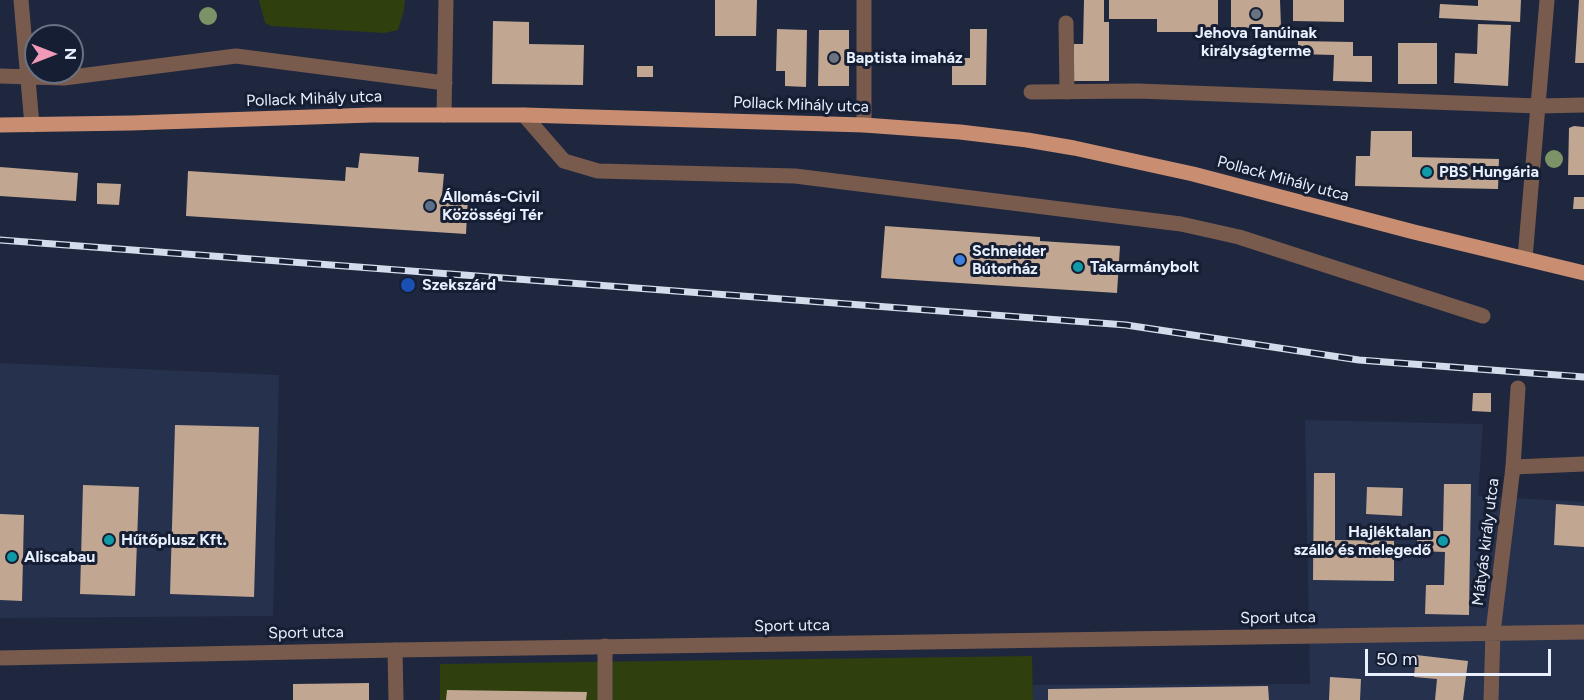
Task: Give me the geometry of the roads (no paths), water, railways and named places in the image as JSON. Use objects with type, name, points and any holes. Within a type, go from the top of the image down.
[{"type":"main road","name":"Pollack Mihály utca","points":[[0,125],[372,115],[524,114],[864,124],[971,134],[1074,148],[1193,174],[1414,232],[1584,273]]},
{"type":"street","points":[[21,0],[24,33]]},
{"type":"street","points":[[444,115],[446,0]]},
{"type":"street","points":[[864,0],[864,124]]},
{"type":"street","points":[[1525,258],[1547,0]]},
{"type":"street","points":[[1066,23],[1066,92]]},
{"type":"street","points":[[84,76],[236,57],[445,83]]},
{"type":"street","points":[[0,76],[24,77]]},
{"type":"street","points":[[29,84],[32,125]]},
{"type":"street","points":[[1031,92],[1138,91],[1538,106],[1584,105]]},
{"type":"street","points":[[524,114],[564,161],[598,171],[795,176],[1181,224],[1239,237],[1483,316]]},
{"type":"street","name":"Mátyás király utca","points":[[1491,700],[1493,632],[1513,468],[1518,388]]},
{"type":"street","points":[[1513,468],[1584,464]]},
{"type":"street","name":"Sport utca","points":[[0,658],[605,646],[1584,632]]},
{"type":"street","points":[[605,646],[605,700]]},
{"type":"street","points":[[395,650],[396,700]]},
{"type":"railway","points":[[0,240],[1126,325],[1359,360],[1584,377]]},
{"type":"place","name":"Jehova Tanúinak királyságterme","points":[[1256,14]]},
{"type":"place","name":"Baptista imaház","points":[[834,58]]},
{"type":"place","name":"PBS Hungária","points":[[1427,172]]},
{"type":"place","name":"Állomás-Civil Közösségi Tér","points":[[430,206]]},
{"type":"place","name":"Schneider Bútorház","points":[[960,260]]},
{"type":"place","name":"Takarmánybolt","points":[[1078,267]]},
{"type":"place","name":"Szekszárd","points":[[408,285]]},
{"type":"place","name":"Hűtőplusz Kft.","points":[[109,540]]},
{"type":"place","name":"Hajléktalan szálló és melegedő","points":[[1443,541]]},
{"type":"place","name":"Aliscabau","points":[[12,557]]}]
